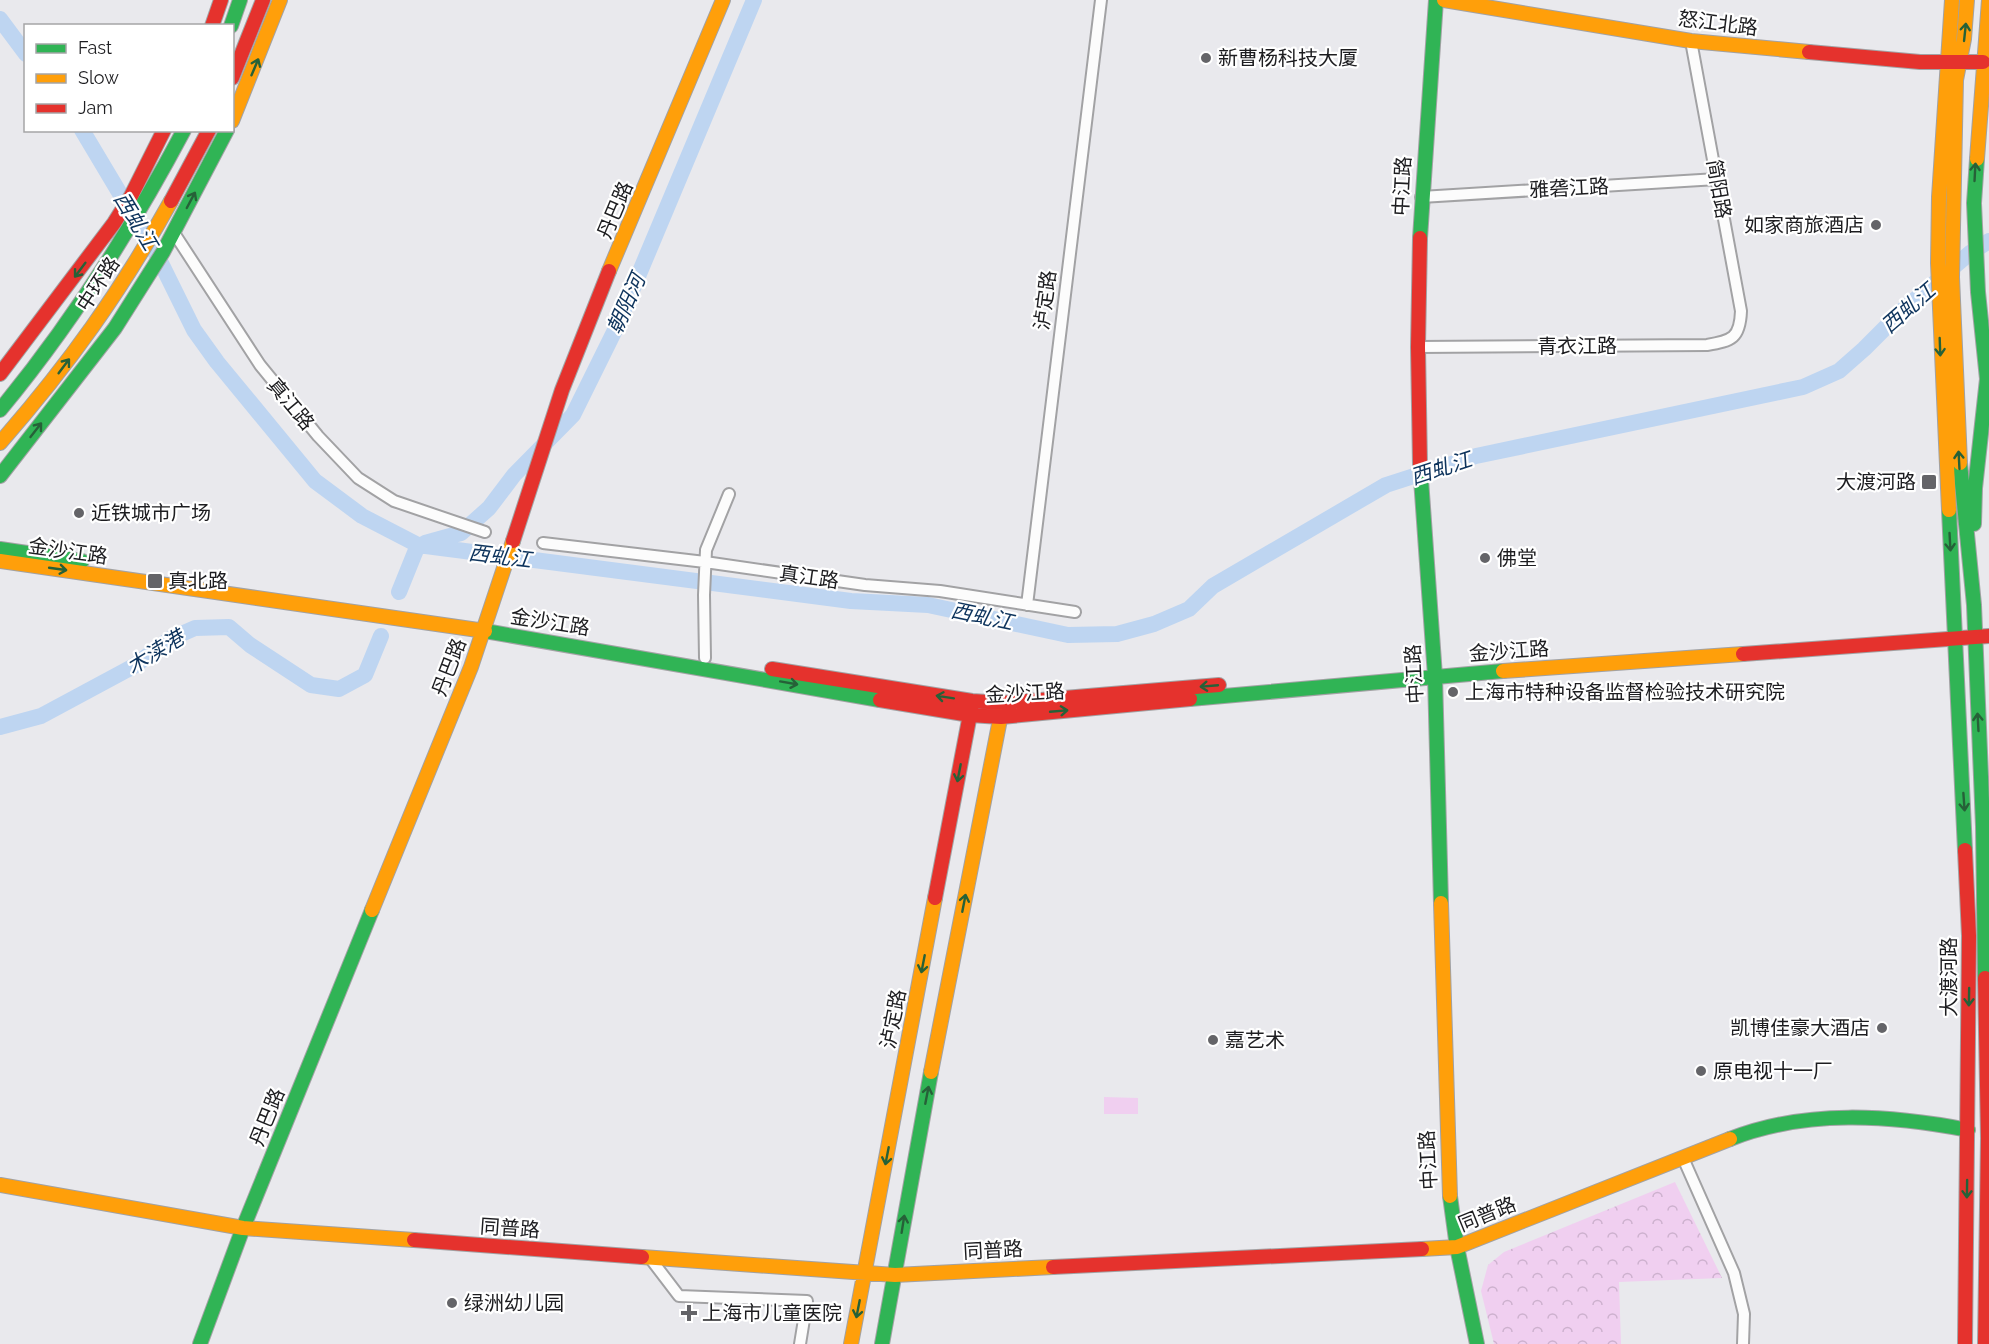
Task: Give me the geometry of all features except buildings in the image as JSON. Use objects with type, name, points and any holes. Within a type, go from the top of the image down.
[{"type":"main road","points":[[213,24],[221,0]]},
{"type":"main road","points":[[232,24],[240,0]]},
{"type":"main road","points":[[234,73],[263,0]]},
{"type":"main road","points":[[234,116],[280,0]]},
{"type":"main road","name":"丹巴路","points":[[200,1344],[243,1228],[484,626],[562,390],[593,309],[723,0]]},
{"type":"main road","name":"中江路","points":[[1436,0],[1421,196],[1418,346],[1419,453],[1435,671],[1448,1180],[1457,1247],[1477,1344]]},
{"type":"main road","name":"怒江北路","points":[[1444,0],[1691,41],[1825,55],[1953,63],[1986,62]]},
{"type":"main road","name":"大渡河路","points":[[1952,0],[1952,277],[1960,468],[1982,633],[1989,1138],[1985,1344]]},
{"type":"main road","name":"大渡河路","points":[[1965,1344],[1968,912],[1938,263],[1939,197],[1953,63],[1964,39],[1967,0]]},
{"type":"main road","name":"大渡河路","points":[[1971,560],[1974,541],[1975,478],[1987,379],[1976,264],[1974,174],[1986,62],[1989,0]]},
{"type":"main road","points":[[0,374],[114,223],[131,196],[163,132]]},
{"type":"main road","name":"中环路","points":[[0,410],[81,308],[141,213],[183,132]]},
{"type":"main road","name":"中环路","points":[[0,444],[47,389],[100,318],[154,234],[207,132]]},
{"type":"main road","points":[[0,476],[115,328],[174,233],[226,132]]},
{"type":"main road","name":"金沙江路","points":[[0,549],[484,626],[971,708],[1002,710],[1435,671],[1982,633]]},
{"type":"main road","name":"金沙江路","points":[[0,561],[705,658],[971,708]]},
{"type":"main road","name":"泸定路","points":[[851,1344],[971,708]]},
{"type":"main road","points":[[882,1344],[911,1173],[1002,710]]},
{"type":"main road","name":"同普路","points":[[0,1185],[243,1228],[895,1275],[1457,1247],[1741,1135],[1787,1123],[1864,1115],[1914,1119],[1968,1130]]},
{"type":"street","name":"泸定路","points":[[1027,605],[1101,0]]},
{"type":"street","name":"简阳路","points":[[1691,41],[1741,311],[1740,325],[1735,336]]},
{"type":"street","name":"雅砻江路","points":[[1421,196],[1717,179]]},
{"type":"street","name":"真江路","points":[[174,233],[260,365],[318,436],[358,478],[394,501],[486,532]]},
{"type":"street","name":"青衣江路","points":[[1418,346],[1707,345],[1724,342],[1735,336]]},
{"type":"street","points":[[705,658],[706,550],[729,494]]},
{"type":"street","name":"真江路","points":[[543,543],[1075,612]]},
{"type":"street","points":[[1968,1130],[1989,1138]]},
{"type":"street","points":[[1683,1158],[1734,1273],[1744,1314],[1743,1344]]},
{"type":"street","points":[[650,1258],[679,1296],[807,1300],[800,1344]]},
{"type":"green space","points":[[1104,1097],[1138,1098],[1138,1114],[1104,1114]]},
{"type":"green space","points":[[1675,1182],[1722,1278],[1619,1282],[1621,1344],[1494,1344],[1481,1291],[1488,1265],[1504,1252]]},
{"type":"waterway","name":"朝阳河","points":[[425,543],[461,533],[489,508],[514,475],[573,415],[618,324],[754,0]]},
{"type":"waterway","name":"西虬江","points":[[0,19],[24,51]]},
{"type":"waterway","name":"西虬江","points":[[83,132],[159,259],[194,330],[217,362],[315,481],[362,516],[418,545],[851,601],[928,605],[1068,635],[1117,634],[1154,624],[1189,609],[1213,586],[1386,485],[1476,456],[1803,387],[1839,371],[1904,309],[1970,253],[1989,241]]},
{"type":"waterway","name":"木渎港","points":[[399,592],[418,545]]},
{"type":"waterway","name":"木渎港","points":[[0,727],[41,716],[134,666],[170,639],[195,628],[229,627],[250,645],[311,685],[339,689],[365,675],[381,636]]},
{"type":"traffic: fast","points":[[232,24],[240,0]]},
{"type":"traffic: fast","points":[[1420,238],[1436,0]]},
{"type":"traffic: fast","points":[[0,410],[76,310],[143,204],[183,132]]},
{"type":"traffic: fast","points":[[0,476],[115,328],[163,252],[226,132]]},
{"type":"traffic: fast","points":[[1974,524],[1975,488],[1987,379],[1978,292],[1974,203],[1977,159]]},
{"type":"traffic: fast","points":[[1960,463],[1974,605],[1983,826],[1985,978]]},
{"type":"traffic: fast","points":[[1420,465],[1435,676],[1441,903]]},
{"type":"traffic: fast","points":[[1949,510],[1965,850]]},
{"type":"traffic: fast","points":[[0,549],[82,561]]},
{"type":"traffic: fast","points":[[485,631],[880,700]]},
{"type":"traffic: fast","points":[[1190,699],[1503,671]]},
{"type":"traffic: fast","points":[[200,1344],[243,1228],[372,910]]},
{"type":"traffic: fast","points":[[882,1344],[931,1072]]},
{"type":"traffic: fast","points":[[1730,1139],[1759,1129],[1818,1119],[1878,1118],[1968,1130]]},
{"type":"traffic: fast","points":[[1450,1196],[1457,1247],[1477,1344]]},
{"type":"traffic: slow","points":[[234,116],[280,0]]},
{"type":"traffic: slow","points":[[609,271],[723,0]]},
{"type":"traffic: slow","points":[[1444,0],[1691,41],[1809,52]]},
{"type":"traffic: slow","points":[[1949,510],[1938,263],[1939,197],[1952,0]]},
{"type":"traffic: slow","points":[[1960,463],[1952,277],[1956,80],[1964,39],[1967,0]]},
{"type":"traffic: slow","points":[[1977,159],[1989,0]]},
{"type":"traffic: slow","points":[[0,443],[49,385],[92,327],[132,267],[171,201]]},
{"type":"traffic: slow","points":[[372,910],[471,667],[513,541]]},
{"type":"traffic: slow","points":[[0,561],[485,631]]},
{"type":"traffic: slow","points":[[1503,671],[1743,654]]},
{"type":"traffic: slow","points":[[931,1072],[1003,704]]},
{"type":"traffic: slow","points":[[851,1344],[935,898]]},
{"type":"traffic: slow","points":[[1441,903],[1450,1196]]},
{"type":"traffic: slow","points":[[1422,1249],[1457,1247],[1730,1139]]},
{"type":"traffic: slow","points":[[0,1185],[243,1228],[414,1240]]},
{"type":"traffic: slow","points":[[642,1257],[895,1275],[1053,1267]]},
{"type":"traffic: jam","points":[[213,24],[221,0]]},
{"type":"traffic: jam","points":[[234,73],[263,0]]},
{"type":"traffic: jam","points":[[1809,52],[1920,62],[1983,62]]},
{"type":"traffic: jam","points":[[0,374],[114,223],[131,196],[163,132]]},
{"type":"traffic: jam","points":[[171,201],[208,132]]},
{"type":"traffic: jam","points":[[1420,238],[1418,347],[1420,465]]},
{"type":"traffic: jam","points":[[513,541],[562,390],[609,271]]},
{"type":"traffic: jam","points":[[1743,654],[1989,636]]},
{"type":"traffic: jam","points":[[772,669],[972,701],[1003,703],[1219,685]]},
{"type":"traffic: jam","points":[[880,700],[970,715],[1001,717],[1190,699]]},
{"type":"traffic: jam","points":[[935,898],[972,704]]},
{"type":"traffic: jam","points":[[1965,850],[1969,936],[1965,1344]]},
{"type":"traffic: jam","points":[[1985,978],[1988,1138],[1985,1344]]},
{"type":"traffic: jam","points":[[414,1240],[642,1257]]},
{"type":"traffic: jam","points":[[1053,1267],[1422,1249]]},
{"type":"place","name":"新曹杨科技大厦","points":[[1206,58]]},
{"type":"place","name":"如家商旅酒店","points":[[1876,225]]},
{"type":"place","name":"大渡河路","points":[[1929,482]]},
{"type":"place","name":"近铁城市广场","points":[[79,513]]},
{"type":"place","name":"佛堂","points":[[1485,558]]},
{"type":"place","name":"真北路","points":[[155,581]]},
{"type":"place","name":"上海市特种设备监督检验技术研究院","points":[[1453,692]]},
{"type":"place","name":"凯博佳豪大酒店","points":[[1882,1028]]},
{"type":"place","name":"嘉艺术","points":[[1213,1040]]},
{"type":"place","name":"原电视十一厂","points":[[1701,1071]]},
{"type":"place","name":"绿洲幼儿园","points":[[452,1303]]},
{"type":"place","name":"上海市儿童医院","points":[[689,1313]]}]
